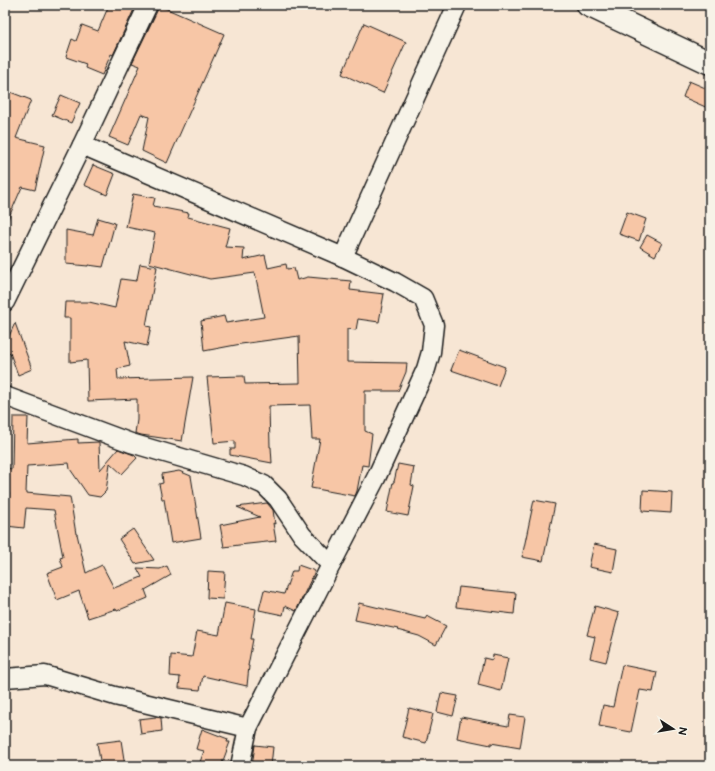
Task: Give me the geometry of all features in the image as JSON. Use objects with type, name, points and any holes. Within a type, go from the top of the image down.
[{"type":"main road","points":[[588,5],[710,63]]},
{"type":"street","points":[[5,302],[82,145],[148,5]]},
{"type":"street","points":[[344,257],[457,5]]},
{"type":"street","points":[[82,145],[344,257],[395,282],[423,298],[434,325],[431,352],[426,370],[376,478],[248,728],[240,766]]},
{"type":"street","points":[[5,396],[131,442],[244,476],[264,485],[278,499],[302,535],[331,565]]},
{"type":"street","points":[[5,678],[45,676],[115,696],[248,728]]},
{"type":"building","points":[[109,5],[136,5],[102,75],[85,68],[86,64],[66,57],[72,39],[76,41],[82,25],[98,31]]},
{"type":"building","points":[[158,5],[224,34],[167,163],[142,151],[149,117],[141,114],[128,145],[109,137],[140,66],[132,63],[158,9]]},
{"type":"building","points":[[364,23],[406,42],[383,93],[342,74]]},
{"type":"building","points":[[689,81],[710,90],[710,109],[683,97]]},
{"type":"building","points":[[5,90],[31,100],[16,138],[45,145],[35,190],[22,187],[5,226]]},
{"type":"building","points":[[61,95],[80,103],[71,123],[52,115]]},
{"type":"building","points":[[93,165],[115,174],[107,195],[84,185]]},
{"type":"building","points":[[133,194],[155,198],[153,206],[189,213],[188,217],[230,228],[225,247],[244,248],[243,260],[265,255],[268,268],[286,264],[287,269],[294,268],[297,280],[308,277],[351,281],[350,290],[384,294],[379,322],[358,319],[356,330],[347,329],[347,362],[407,363],[406,372],[398,391],[365,391],[365,431],[372,434],[368,466],[362,465],[355,496],[311,488],[320,439],[312,439],[310,405],[269,406],[272,463],[230,455],[230,449],[235,449],[235,441],[214,443],[207,377],[244,376],[245,384],[300,383],[299,336],[204,351],[201,321],[224,316],[226,323],[264,317],[255,273],[210,279],[149,263],[155,233],[126,227]]},
{"type":"building","points":[[627,212],[646,219],[639,241],[619,234]]},
{"type":"building","points":[[98,218],[115,223],[103,267],[66,264],[66,230],[93,235]]},
{"type":"building","points":[[647,235],[662,243],[655,256],[640,247]]},
{"type":"building","points":[[140,264],[157,267],[146,326],[151,327],[147,346],[125,341],[130,366],[117,369],[118,379],[193,377],[182,441],[135,433],[137,420],[137,399],[88,401],[87,360],[70,362],[70,318],[64,318],[65,302],[89,302],[115,308],[121,279],[136,281]]},
{"type":"building","points":[[15,323],[32,369],[18,375],[10,353],[5,351],[5,345]]},
{"type":"building","points":[[459,350],[505,367],[498,386],[451,370]]},
{"type":"building","points":[[13,417],[28,417],[27,443],[78,439],[78,443],[99,442],[100,470],[118,449],[134,455],[137,458],[122,474],[110,463],[106,491],[100,497],[88,495],[70,469],[69,463],[27,466],[26,493],[70,497],[76,534],[86,573],[102,565],[114,588],[142,577],[137,568],[160,569],[167,566],[171,575],[145,590],[148,598],[117,611],[116,609],[88,618],[79,591],[57,600],[47,573],[63,567],[60,558],[63,557],[54,510],[26,508],[24,528],[6,526],[9,493],[5,492],[5,468],[12,469]]},
{"type":"building","points":[[398,464],[414,467],[411,485],[414,486],[408,516],[387,512]]},
{"type":"building","points":[[179,471],[191,476],[201,538],[171,543],[164,499],[162,499],[159,484],[163,483],[162,474]]},
{"type":"building","points":[[643,490],[672,492],[671,513],[642,511]]},
{"type":"building","points":[[534,500],[555,504],[543,561],[522,557]]},
{"type":"building","points":[[267,503],[273,510],[275,524],[273,523],[276,541],[224,547],[220,525],[260,517],[237,507]]},
{"type":"building","points":[[133,529],[154,560],[135,564],[119,539]]},
{"type":"building","points":[[594,544],[617,549],[613,572],[589,567]]},
{"type":"building","points":[[298,565],[315,571],[296,611],[285,606],[283,615],[259,610],[264,590],[284,594],[292,571],[297,571]]},
{"type":"building","points":[[208,571],[225,572],[223,599],[207,598]]},
{"type":"building","points":[[459,587],[516,593],[514,614],[456,607]]},
{"type":"building","points":[[225,603],[256,609],[251,639],[253,639],[248,666],[247,686],[203,676],[200,690],[179,688],[180,677],[170,676],[171,655],[192,657],[197,631],[219,635]]},
{"type":"building","points":[[359,603],[425,619],[427,616],[446,626],[436,645],[419,636],[397,630],[398,629],[355,620]]},
{"type":"building","points":[[595,606],[619,613],[606,662],[590,658],[595,637],[587,635]]},
{"type":"building","points":[[493,655],[508,658],[501,691],[478,685],[484,658],[492,660]]},
{"type":"building","points":[[622,665],[657,672],[653,692],[640,690],[631,732],[599,726],[603,705],[613,707]]},
{"type":"building","points":[[441,693],[458,696],[453,716],[437,712]]},
{"type":"building","points":[[409,708],[433,714],[426,743],[402,737]]},
{"type":"building","points":[[510,715],[525,717],[520,748],[491,743],[491,745],[457,738],[461,717],[508,726]]},
{"type":"building","points":[[156,717],[161,718],[162,731],[141,734],[139,719]]},
{"type":"building","points":[[202,729],[228,739],[227,742],[230,742],[221,766],[209,766],[200,762],[204,751],[196,749]]},
{"type":"building","points":[[121,740],[125,766],[101,766],[97,743]]},
{"type":"building","points":[[255,745],[273,747],[271,766],[252,766]]}]
